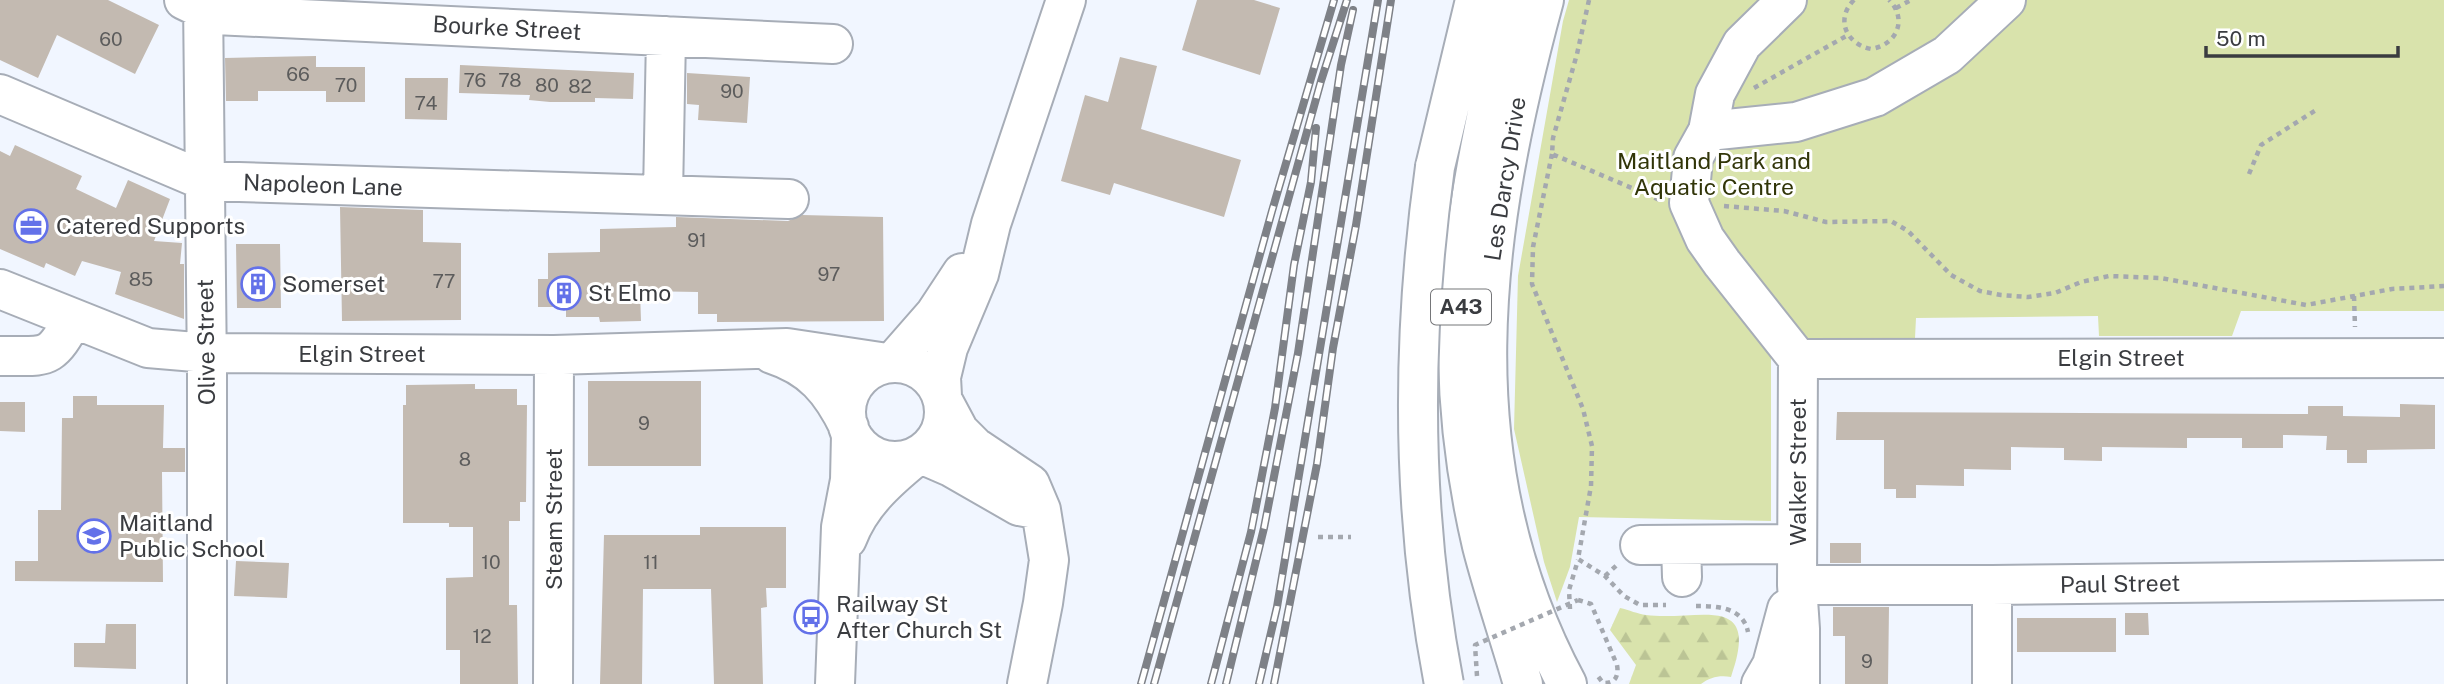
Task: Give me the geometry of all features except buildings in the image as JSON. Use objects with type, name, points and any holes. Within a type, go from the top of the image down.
[{"type":"main road","points":[[839,579],[848,537],[854,523],[876,493],[938,436],[943,425],[941,377],[948,348],[979,274],[990,224],[1066,0]]},
{"type":"main road","name":"A43","points":[[1444,684],[1429,590],[1420,503],[1418,347],[1423,259],[1435,167],[1475,0]]},
{"type":"main road","name":"A43","points":[[1511,0],[1473,187],[1463,271],[1458,357],[1463,429],[1479,531],[1523,684]]},
{"type":"main road","name":"Les Darcy Drive","points":[[1544,0],[1519,91],[1500,192],[1489,278],[1486,345],[1489,415],[1497,481],[1511,545],[1533,613],[1580,674]]},
{"type":"main road","points":[[1787,0],[1742,44],[1715,94],[1708,131],[1693,158],[1689,203],[1705,239],[1798,359]]},
{"type":"main road","points":[[1708,131],[1796,122],[1875,97],[1947,55],[2006,0]]},
{"type":"main road","name":"Bourke Street","points":[[197,3],[215,15],[833,44]]},
{"type":"main road","name":"Olive Street","points":[[197,3],[205,181],[207,684]]},
{"type":"main road","points":[[663,195],[666,36]]},
{"type":"main road","name":"Napoleon Lane","points":[[0,94],[205,181],[789,198]]},
{"type":"main road","points":[[890,363],[935,314],[990,224]]},
{"type":"main road","name":"Elgin Street","points":[[0,289],[148,348],[207,353],[554,355],[806,349],[890,363]]},
{"type":"main road","points":[[0,356],[44,355],[52,352],[59,345],[73,319]]},
{"type":"main road","name":"Elgin Street","points":[[750,350],[781,356],[809,372],[834,398],[850,430]]},
{"type":"main road","name":"Steam Street","points":[[553,684],[554,355]]},
{"type":"main road","name":"Elgin Street","points":[[1798,359],[2444,358]]},
{"type":"main road","name":"Walker Street","points":[[1798,359],[1797,585],[1800,684]]},
{"type":"main road","points":[[835,684],[841,527],[852,467],[847,403],[857,381],[865,373],[890,363],[905,363],[928,375],[959,431],[975,447],[1030,484],[1041,510],[1049,560],[1027,678]]},
{"type":"main road","points":[[850,430],[866,450],[885,460],[900,461],[917,456],[951,467],[1019,506],[1041,510]]},
{"type":"main road","points":[[1640,545],[1683,583],[1797,544]]},
{"type":"main road","name":"Paul Street","points":[[1797,585],[2444,580]]},
{"type":"main road","name":"Walker Street","points":[[1761,684],[1772,665],[1786,610],[1797,585]]},
{"type":"main road","points":[[1992,585],[1992,684]]},
{"type":"path","points":[[1574,617],[1569,606],[1569,590],[1578,559],[1591,486],[1592,446],[1583,409],[1532,284],[1533,247],[1553,138],[1589,0]]},
{"type":"path","points":[[1854,0],[1846,9],[1844,18],[1847,35],[1862,47],[1881,48],[1895,36],[1899,17],[1889,0]]},
{"type":"path","points":[[1896,8],[1910,0]]},
{"type":"path","points":[[1715,94],[1739,96],[1847,35]]},
{"type":"path","points":[[2249,174],[2261,145],[2316,110]]},
{"type":"path","points":[[1552,153],[1666,202],[1784,211],[1826,222],[1891,222],[1909,231],[1951,275],[1980,291],[2001,295],[2028,297],[2054,293],[2081,282],[2109,276],[2161,278],[2306,305],[2392,289],[2444,286]]},
{"type":"path","points":[[1318,537],[1352,537]]},
{"type":"path","points":[[1578,559],[1605,576],[1624,596],[1640,605],[1683,583],[1719,606],[1733,611],[1746,622],[1750,642]]},
{"type":"path","points":[[1478,684],[1475,645],[1578,600],[1591,604],[1619,672],[1610,683],[1580,674]]},
{"type":"green space","name":"Maitland Park and Aquatic Centre","points":[[1569,0],[2444,0],[2444,311],[2241,311],[2232,336],[2099,336],[2098,316],[1916,318],[1915,338],[1771,338],[1771,521],[1579,517],[1570,567],[1557,602],[1544,562],[1514,429],[1518,276]]},
{"type":"green space","points":[[1620,608],[1646,615],[1719,616],[1731,621],[1738,632],[1738,650],[1731,677],[1715,677],[1701,684],[1629,684],[1636,665],[1610,630]]},
{"type":"railway","points":[[1141,684],[1272,211],[1334,0]]},
{"type":"railway","points":[[1154,684],[1321,81],[1347,0]]},
{"type":"railway","points":[[1259,684],[1277,607],[1378,0]]},
{"type":"railway","points":[[1274,684],[1317,464],[1333,348],[1356,225],[1391,0]]},
{"type":"railway","points":[[1226,684],[1264,528],[1298,353],[1341,65],[1353,10]]},
{"type":"railway","points":[[1211,684],[1251,532],[1275,408],[1294,265],[1311,182],[1316,128]]},
{"type":"place","name":"Catered Supports","points":[[31,226]]},
{"type":"place","name":"Somerset","points":[[258,284]]},
{"type":"place","name":"St Elmo","points":[[564,293]]},
{"type":"place","name":"Maitland Public School","points":[[94,536]]},
{"type":"place","name":"Railway St After Church St","points":[[811,617]]}]
